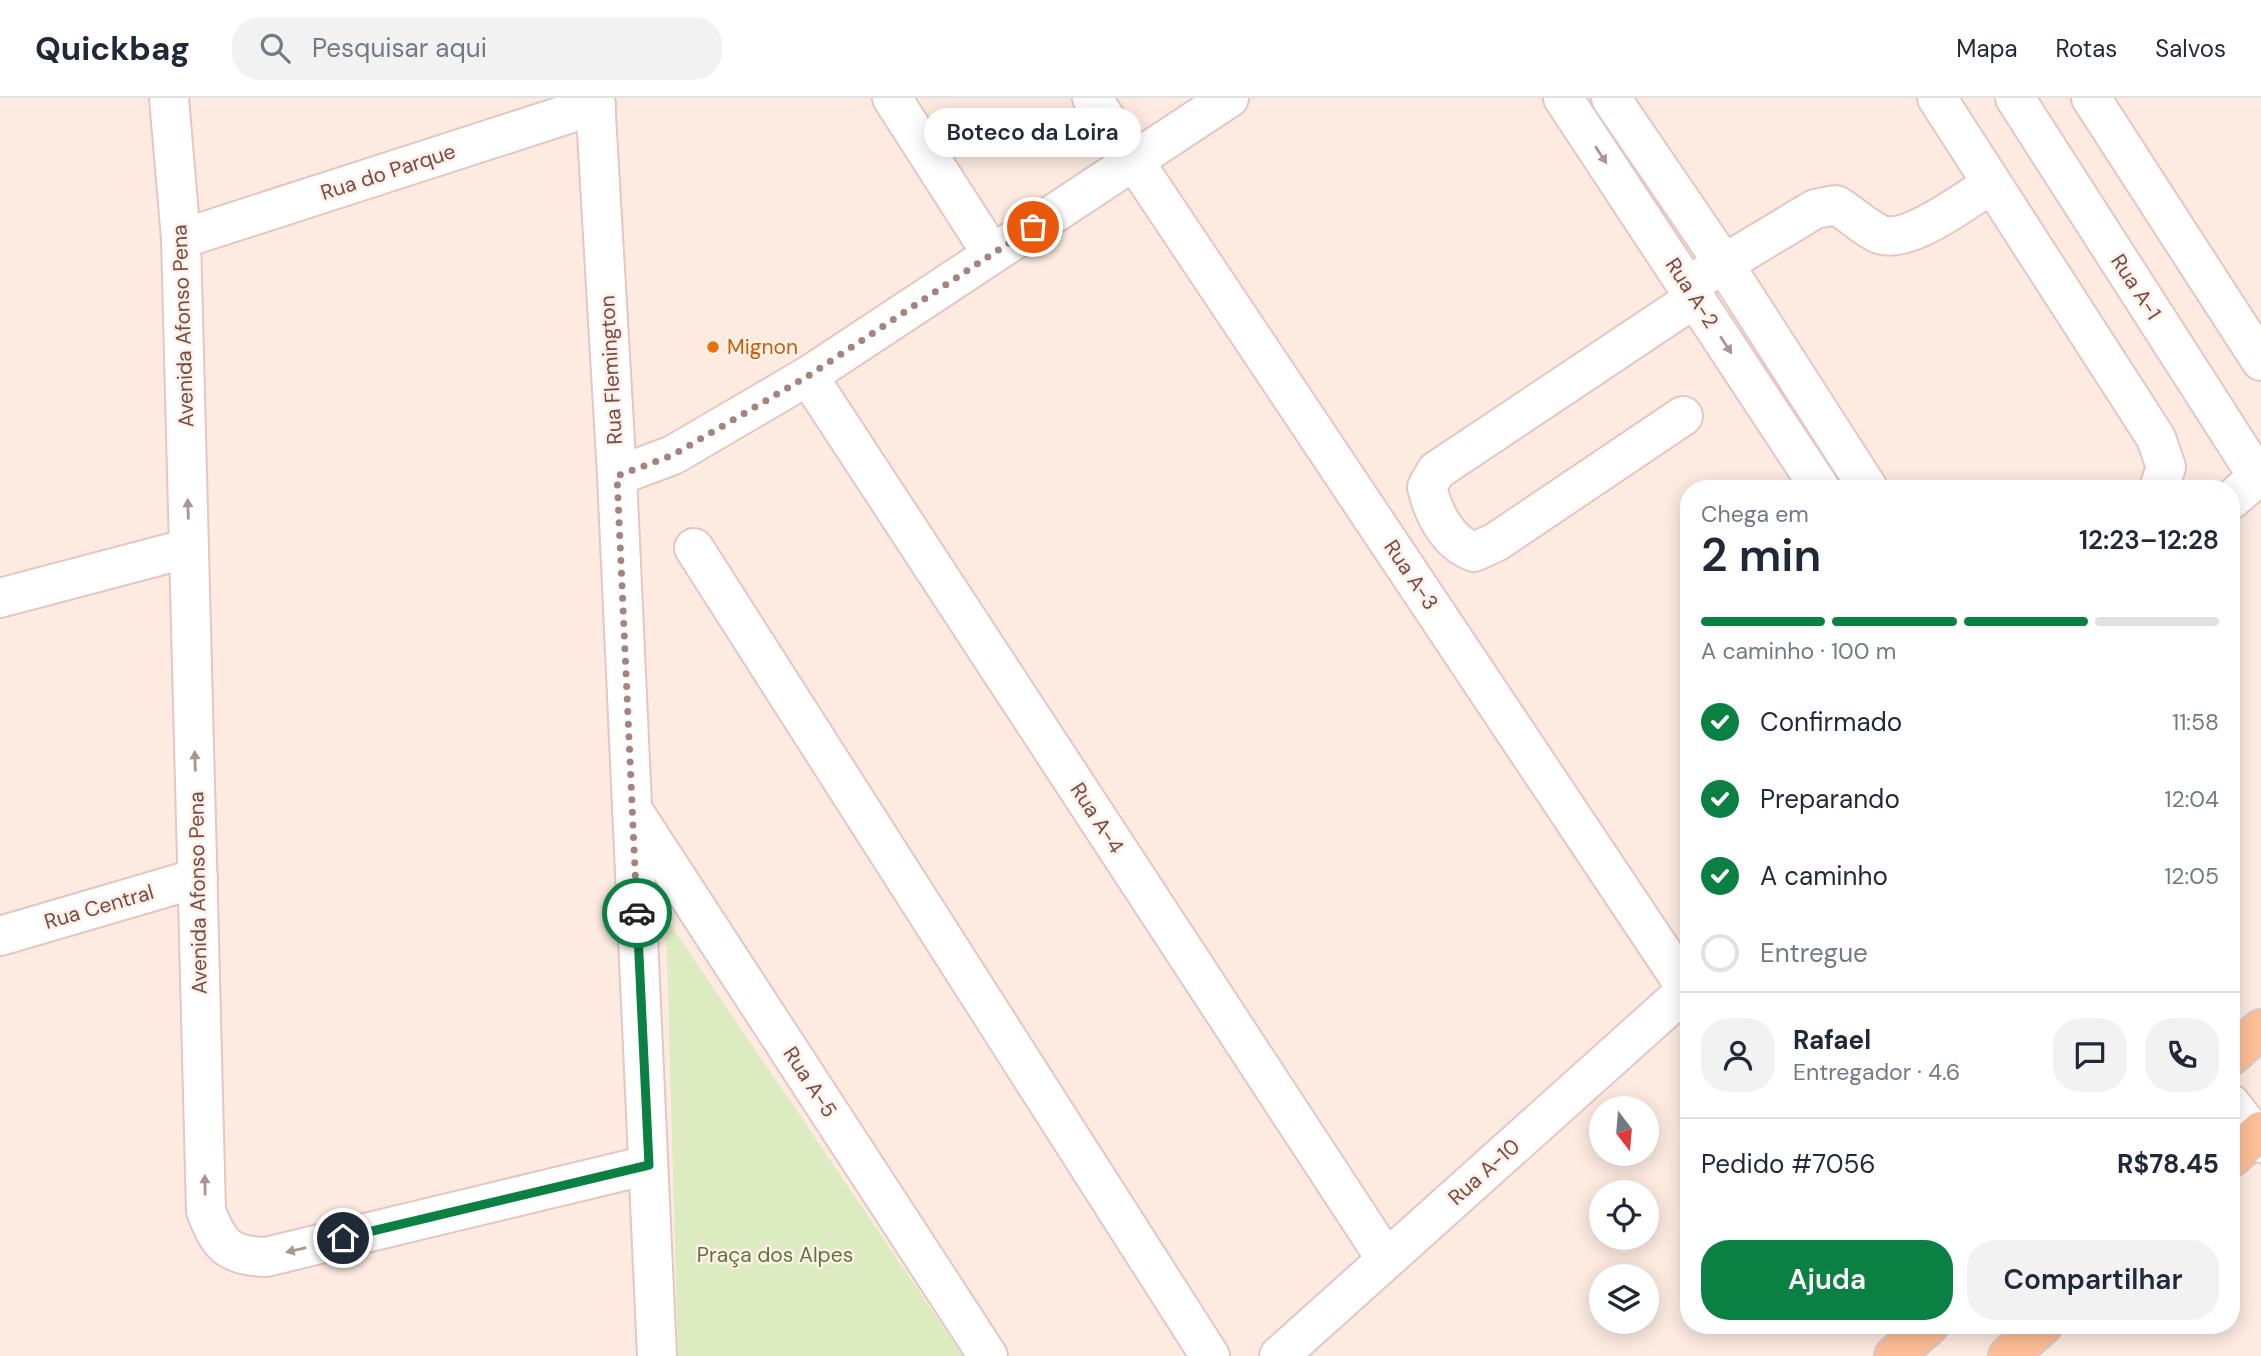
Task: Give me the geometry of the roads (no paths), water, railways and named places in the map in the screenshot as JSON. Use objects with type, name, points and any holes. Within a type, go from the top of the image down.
[{"type":"main road","points":[[2240,1048],[2261,1028]]},
{"type":"main road","points":[[1894,1356],[1919,1334]]},
{"type":"main road","points":[[2008,1356],[2033,1334]]},
{"type":"street","name":"Avenida Afonso Pena","points":[[169,98],[181,239],[206,1211],[214,1233],[226,1248],[245,1256],[266,1257],[649,1165]]},
{"type":"street","points":[[892,98],[992,254]]},
{"type":"street","name":"Rua A-3","points":[[1092,98],[1680,976]]},
{"type":"street","points":[[617,476],[673,455],[808,376],[1229,98]]},
{"type":"street","name":"Rua A-2","points":[[1563,98],[1815,480]]},
{"type":"street","points":[[1611,98],[1724,264],[1863,480]]},
{"type":"street","points":[[1937,98],[1990,185],[2156,438],[2166,467],[2161,480]]},
{"type":"street","name":"Rua A-1","points":[[2015,98],[2250,484]]},
{"type":"street","points":[[2091,98],[2261,361]]},
{"type":"street","name":"Rua do Parque","points":[[181,239],[595,102]]},
{"type":"street","name":"Rua Flemington","points":[[595,102],[617,476],[657,1356]]},
{"type":"street","points":[[1683,416],[1496,542],[1474,552],[1459,547],[1432,507],[1427,487],[1436,471],[1691,292],[1724,264],[1815,209],[1836,205],[1878,234],[1893,237],[1913,232],[1990,185]]},
{"type":"street","name":"Rua A-4","points":[[808,376],[1386,1259]]},
{"type":"street","points":[[0,598],[189,548]]},
{"type":"street","points":[[694,548],[1210,1356]]},
{"type":"street","name":"Rua A-5","points":[[632,808],[988,1356]]},
{"type":"street","name":"Rua Central","points":[[0,936],[198,878]]},
{"type":"street","name":"Rua A-10","points":[[1279,1356],[1680,995]]},
{"type":"street","points":[[2240,1120],[2252,1142]]},
{"type":"place","name":"Boteco da Loira","points":[[1033,227]]},
{"type":"place","name":"Mignon","points":[[713,347]]},
{"type":"park label","name":"Praça dos Alpes","points":[[775,1255]]}]
